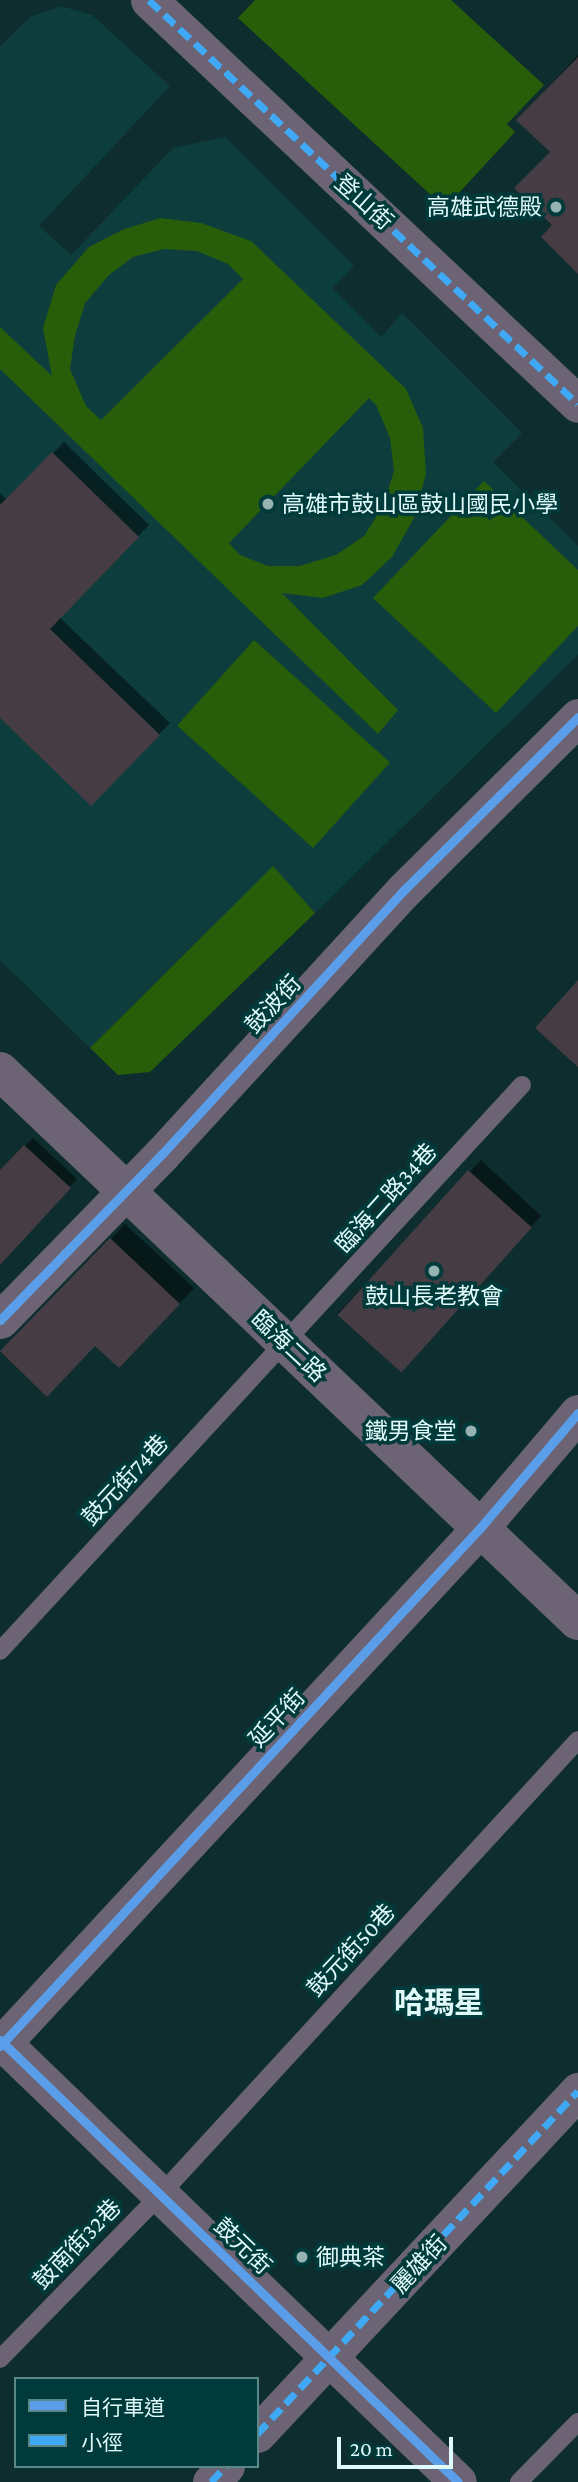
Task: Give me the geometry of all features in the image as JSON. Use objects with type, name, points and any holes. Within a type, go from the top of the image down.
[{"type":"street","name":"登山街","points":[[149,0],[578,404]]},
{"type":"street","name":"鼓波街","points":[[0,1320],[126,1191],[403,891],[578,717]]},
{"type":"street","name":"臨海二路","points":[[0,1071],[578,1621]]},
{"type":"street","name":"延平街","points":[[1,2043],[480,1528],[578,1413]]},
{"type":"street","name":"鼓元街","points":[[1,2043],[332,2357],[458,2482]]},
{"type":"street","name":"麗雄街","points":[[259,2432],[332,2357],[578,2091]]},
{"type":"street","points":[[211,2482],[224,2468]]},
{"type":"lane","name":"臨海二路34巷","points":[[286,1344],[522,1085]]},
{"type":"lane","name":"鼓元街74巷","points":[[0,1651],[286,1344]]},
{"type":"lane","name":"鼓元街50巷","points":[[161,2194],[578,1740]]},
{"type":"lane","name":"鼓南街32巷","points":[[0,2359],[161,2194]]},
{"type":"lane","points":[[519,2482],[578,2423]]},
{"type":"shaded area","name":"高雄市鼓山區鼓山國民小學","points":[[61,6],[92,15],[170,86],[39,226],[71,255],[173,148],[225,137],[354,266],[332,288],[381,337],[402,313],[522,433],[493,462],[578,546],[578,655],[315,913],[272,867],[90,1048],[0,960],[0,47],[30,17]]},
{"type":"green space","points":[[255,0],[451,0],[544,85],[507,124],[515,132],[445,208],[238,18]]},
{"type":"green space","points":[[160,218],[201,223],[251,241],[406,389],[423,428],[426,474],[414,518],[392,557],[362,585],[323,598],[282,593],[398,710],[378,734],[0,369],[0,327],[52,376],[43,328],[56,285],[89,247],[122,230]],"holes":[[[164,249],[197,251],[228,264],[243,279],[101,420],[86,406],[70,369],[75,336],[85,303],[109,275],[133,257]],[[369,398],[376,405],[390,438],[394,471],[383,506],[364,536],[336,555],[299,566],[268,566],[240,555],[229,543]]]},
{"type":"green space","points":[[484,481],[578,570],[578,626],[496,713],[373,598]]},
{"type":"green space","points":[[254,640],[390,762],[313,848],[177,725]]},
{"type":"green space","points":[[273,866],[315,913],[150,1072],[118,1075],[90,1048]]},
{"type":"building","points":[[578,57],[578,274],[541,237],[552,225],[514,188],[550,152],[516,120]]},
{"type":"building","points":[[52,452],[139,537],[50,629],[160,735],[91,806],[0,718],[0,505]]},
{"type":"building","points":[[578,980],[578,1067],[535,1028]]},
{"type":"building","points":[[24,1145],[71,1188],[0,1265],[0,1170]]},
{"type":"building","name":"鼓山長老教會","points":[[468,1170],[532,1228],[401,1372],[338,1315]]},
{"type":"building","points":[[110,1238],[180,1304],[119,1368],[95,1346],[47,1397],[0,1351]]},
{"type":"marked path","points":[[149,0],[578,404]]},
{"type":"marked path","points":[[259,2432],[578,2091]]},
{"type":"marked path","points":[[211,2482],[224,2468]]},
{"type":"cycle path","points":[[0,1320],[162,1154],[403,891],[578,717]]},
{"type":"cycle path","points":[[0,2046],[480,1528],[578,1413]]},
{"type":"cycle path","points":[[0,2040],[458,2482]]},
{"type":"place","name":"高雄武德殿","points":[[556,207]]},
{"type":"place","name":"高雄市鼓山區鼓山國民小學","points":[[268,504]]},
{"type":"place","name":"鼓山長老教會","points":[[434,1271]]},
{"type":"place","name":"鐵男食堂","points":[[471,1431]]},
{"type":"place","name":"御典茶","points":[[302,2257]]},
{"type":"district","name":"哈瑪星","points":[[439,2003]]}]
